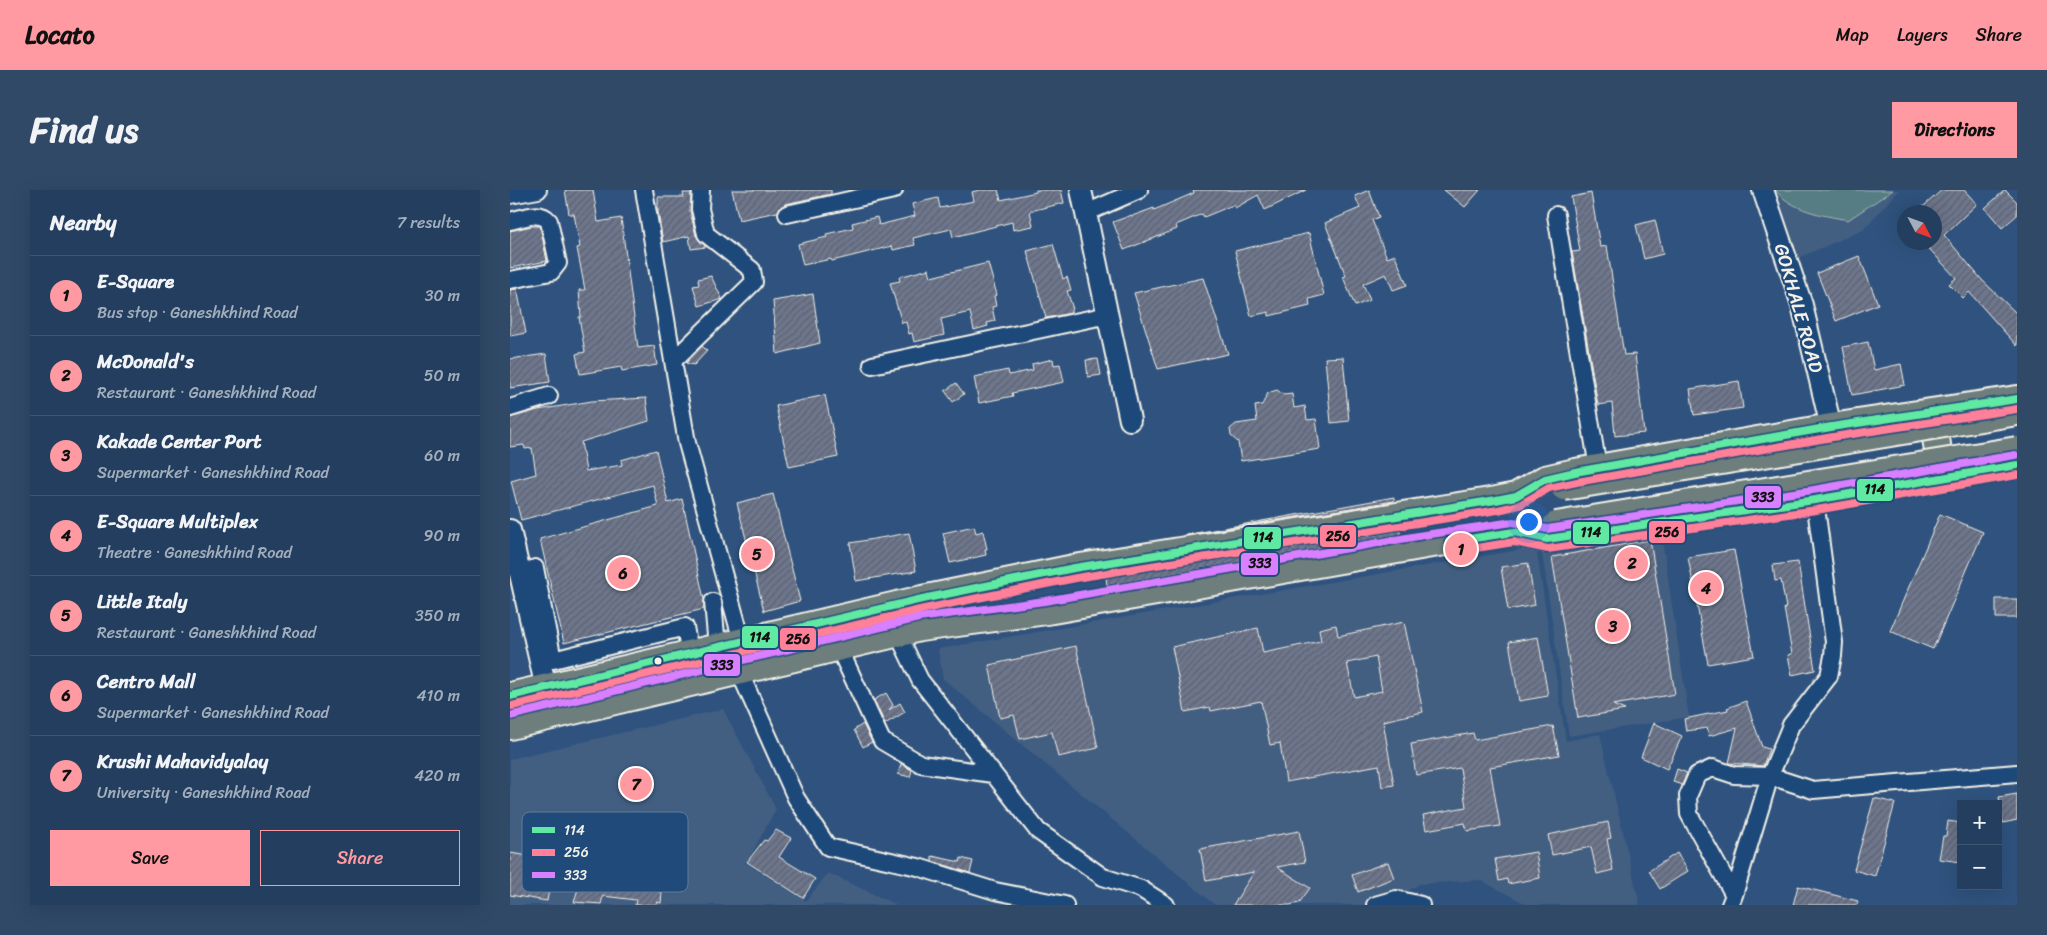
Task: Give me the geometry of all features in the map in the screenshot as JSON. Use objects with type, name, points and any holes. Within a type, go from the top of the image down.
[{"type":"main road","points":[[1516,496],[1545,479],[1598,468],[1831,427],[2017,399]]},
{"type":"main road","points":[[1932,412],[1942,478]]},
{"type":"main road","points":[[510,696],[913,600],[1074,568],[2017,412]]},
{"type":"main road","points":[[510,726],[909,631],[1047,611],[1426,545],[2017,450]]},
{"type":"main road","points":[[1514,532],[1547,539],[1815,500],[2017,465]]},
{"type":"main road","points":[[909,631],[913,600]]},
{"type":"street","points":[[510,195],[538,190]]},
{"type":"street","points":[[644,190],[688,443],[742,641]]},
{"type":"street","points":[[674,360],[754,282],[752,270],[706,234],[700,209],[701,190]]},
{"type":"street","points":[[787,214],[894,190]]},
{"type":"street","points":[[1081,190],[1130,420]]},
{"type":"street","points":[[1086,213],[1139,190]]},
{"type":"street","name":"GOKHALE ROAD","points":[[1763,190],[1802,305],[1831,427]]},
{"type":"street","points":[[510,221],[540,215],[546,217],[550,221],[558,263],[551,272],[510,280]]},
{"type":"street","points":[[1556,215],[1598,468]]},
{"type":"street","points":[[872,365],[1108,315]]},
{"type":"street","points":[[510,408],[550,396]]},
{"type":"street","points":[[1732,900],[1770,776],[1791,725],[1828,676],[1833,656],[1834,642],[1815,500]]},
{"type":"street","points":[[510,530],[546,688]]},
{"type":"street","points":[[520,574],[535,568],[553,660],[685,627],[690,654]]},
{"type":"street","points":[[713,602],[717,647]]},
{"type":"street","points":[[909,631],[920,680],[1038,831],[1103,877],[1141,889],[1166,905]]},
{"type":"street","points":[[839,648],[882,741],[921,764],[993,774]]},
{"type":"street","points":[[739,671],[796,798],[828,847],[918,867],[995,891],[1065,905]]},
{"type":"street","points":[[1732,900],[1689,814],[1688,796],[1697,775],[1713,768],[1734,774],[1770,776],[1813,790],[2017,773]]},
{"type":"street","points":[[1375,905],[1396,899],[1422,905]]},
{"type":"shaded area","points":[[1771,190],[1899,190],[1863,230],[1798,258]]},
{"type":"shaded area","points":[[1660,526],[1689,717],[1569,736],[1541,546]]},
{"type":"shaded area","points":[[1536,547],[1566,741],[1600,734],[1640,905],[1528,905],[1480,880],[1419,884],[1387,905],[1215,905],[943,679],[938,649]]},
{"type":"shaded area","points":[[723,709],[776,809],[747,862],[744,862],[806,901],[828,873],[897,905],[510,905],[510,759]]},
{"type":"green space","points":[[1775,190],[1893,190],[1848,220],[1808,211],[1790,203]]},
{"type":"building","points":[[565,190],[593,190],[598,222],[621,218],[638,348],[654,346],[657,365],[622,371],[621,367],[580,374],[576,354],[585,352],[579,317],[581,317],[579,290],[585,290],[577,248],[580,247],[574,214],[569,214]]},
{"type":"building","points":[[732,190],[831,190],[831,194],[785,204],[777,212],[739,220]]},
{"type":"building","points":[[998,190],[1001,200],[1036,192],[1036,190],[1061,190],[1064,203],[1030,211],[1033,226],[1013,230],[1012,222],[953,237],[951,229],[913,238],[915,245],[893,250],[892,246],[832,261],[831,259],[803,265],[798,244],[827,237],[826,234],[853,228],[852,223],[877,217],[879,225],[915,216],[912,204],[938,198],[940,208],[974,201],[972,192]]},
{"type":"building","points":[[1193,190],[1306,190],[1265,210],[1258,195],[1235,208],[1233,205],[1204,217],[1202,214],[1176,225],[1177,229],[1124,250],[1113,222],[1154,208],[1154,210],[1194,193]]},
{"type":"building","points":[[1369,190],[1379,217],[1372,220],[1387,258],[1395,255],[1407,285],[1393,290],[1386,274],[1363,284],[1370,300],[1355,306],[1343,277],[1346,276],[1325,223],[1360,208],[1355,196]]},
{"type":"building","points":[[1444,190],[1480,190],[1465,207]]},
{"type":"building","points":[[1942,190],[1964,190],[1977,204],[1944,235],[1982,280],[2017,314],[2017,346],[1969,292],[1963,298],[1949,284],[1956,278],[1930,250],[1942,250],[1942,205],[1925,205]]},
{"type":"building","points":[[2005,190],[2017,202],[2017,215],[2002,228],[1985,208]]},
{"type":"building","points":[[683,193],[691,193],[690,211],[696,236],[706,247],[691,249],[689,236],[663,242],[658,212],[658,197],[684,197]]},
{"type":"building","points":[[1591,193],[1600,247],[1607,246],[1624,355],[1635,354],[1644,433],[1615,436],[1612,403],[1598,405],[1572,252],[1580,251],[1571,197]]},
{"type":"building","points":[[1655,220],[1663,254],[1644,259],[1636,225]]},
{"type":"building","points":[[540,226],[547,261],[510,268],[510,231]]},
{"type":"building","points":[[1309,233],[1324,295],[1309,299],[1310,306],[1269,316],[1269,312],[1251,316],[1235,251]]},
{"type":"building","points":[[1053,244],[1063,279],[1067,277],[1071,290],[1067,291],[1073,309],[1071,313],[1046,318],[1027,251]]},
{"type":"building","points":[[1859,256],[1878,304],[1836,321],[1817,273]]},
{"type":"building","points":[[988,263],[997,295],[994,296],[996,306],[992,307],[995,321],[987,323],[988,326],[974,330],[970,312],[941,319],[944,335],[914,342],[912,333],[909,334],[906,322],[902,323],[890,283],[900,281],[899,277],[929,269],[931,277]]},
{"type":"building","points":[[711,276],[722,299],[699,306],[693,286],[699,285],[698,279]]},
{"type":"building","points":[[1203,278],[1228,354],[1158,369],[1134,293]]},
{"type":"building","points":[[517,289],[526,333],[510,336],[510,290]]},
{"type":"building","points":[[813,294],[820,343],[777,354],[773,301]]},
{"type":"building","points":[[1868,342],[1874,370],[1901,364],[1905,385],[1852,395],[1843,347]]},
{"type":"building","points":[[702,346],[707,351],[694,365],[686,363]]},
{"type":"building","points":[[546,354],[550,382],[510,388],[510,359]]},
{"type":"building","points":[[1343,357],[1349,421],[1331,423],[1325,358]]},
{"type":"building","points":[[1053,359],[1054,365],[1060,364],[1064,382],[1012,393],[1013,396],[979,403],[974,377],[1008,370],[1009,375],[1033,370],[1032,364]]},
{"type":"building","points":[[1098,359],[1101,375],[1088,377],[1086,360]]},
{"type":"building","points":[[1739,381],[1743,408],[1694,415],[1690,389]]},
{"type":"building","points":[[956,383],[964,394],[953,402],[945,391]]},
{"type":"building","points":[[1277,390],[1284,395],[1292,394],[1294,408],[1305,406],[1307,420],[1316,419],[1320,449],[1241,461],[1238,442],[1231,436],[1230,429],[1236,424],[1257,421],[1255,406],[1262,405],[1268,393]]},
{"type":"building","points":[[825,395],[838,457],[789,467],[776,406]]},
{"type":"building","points":[[646,398],[649,421],[581,442],[586,471],[622,465],[621,460],[656,450],[668,503],[682,499],[704,599],[704,609],[564,643],[540,539],[658,506],[653,485],[521,520],[511,481],[536,474],[532,448],[525,449],[524,445],[510,447],[510,418],[538,410],[592,401]]},
{"type":"building","points":[[773,494],[800,601],[764,611],[737,503]]},
{"type":"building","points":[[1394,497],[1394,501],[1185,535]]},
{"type":"building","points":[[1940,514],[1983,532],[1933,649],[1890,631]]},
{"type":"building","points":[[974,526],[976,533],[983,531],[987,549],[985,549],[986,555],[950,563],[943,533]]},
{"type":"building","points":[[1400,531],[1400,534],[1107,585],[1106,578]]},
{"type":"building","points":[[909,533],[916,571],[856,581],[850,543]]},
{"type":"building","points":[[1650,540],[1675,694],[1613,705],[1625,710],[1578,718],[1552,557]]},
{"type":"building","points":[[1734,550],[1754,656],[1708,664],[1688,557]]},
{"type":"building","points":[[1798,562],[1815,670],[1792,675],[1788,655],[1792,654],[1784,608],[1786,608],[1781,580],[1775,581],[1773,565]]},
{"type":"building","points":[[1528,563],[1535,605],[1508,610],[1501,567]]},
{"type":"building","points":[[1996,599],[2017,599],[2017,618],[1996,618]]},
{"type":"building","points":[[1404,622],[1423,712],[1383,721],[1394,785],[1382,787],[1379,765],[1286,782],[1280,743],[1270,745],[1261,701],[1211,711],[1210,707],[1185,712],[1172,647],[1258,628],[1263,653],[1321,641],[1319,629],[1336,625],[1338,636]],"holes":[[[1376,657],[1382,691],[1354,697],[1347,663]]]},
{"type":"building","points":[[1538,637],[1548,696],[1519,701],[1509,642]]},
{"type":"building","points":[[1076,646],[1098,748],[1058,757],[1052,732],[1020,739],[1014,715],[1000,718],[989,665]]},
{"type":"building","points":[[886,693],[893,705],[889,710],[900,703],[905,712],[885,724],[874,700]]},
{"type":"building","points":[[1746,701],[1762,747],[1769,749],[1763,766],[1729,763],[1737,728],[1709,736],[1707,728],[1686,731],[1684,719],[1728,710],[1727,708]]},
{"type":"building","points":[[1654,723],[1682,736],[1667,769],[1641,757]]},
{"type":"building","points":[[863,724],[872,742],[863,747],[854,730]]},
{"type":"building","points":[[1553,726],[1559,755],[1490,767],[1500,826],[1467,831],[1465,823],[1426,830],[1423,815],[1466,807],[1460,768],[1416,775],[1411,744],[1473,733],[1475,740]]},
{"type":"building","points":[[901,764],[912,770],[910,777],[898,774]]},
{"type":"building","points":[[1677,769],[1687,773],[1682,785],[1673,782]]},
{"type":"building","points":[[2017,794],[2017,820],[2003,823],[2002,800],[1999,800],[1999,797]]},
{"type":"building","points":[[1874,798],[1895,803],[1875,876],[1854,870]]},
{"type":"building","points":[[1948,821],[1957,822],[1957,861],[1939,859],[1943,836],[1946,836]]},
{"type":"building","points":[[1608,822],[1611,838],[1607,839],[1613,870],[1597,874],[1591,847],[1552,855],[1548,835]]},
{"type":"building","points":[[776,830],[791,838],[779,857],[815,879],[803,898],[747,862],[764,840],[767,841]]},
{"type":"building","points":[[1299,831],[1305,862],[1277,867],[1310,888],[1299,903],[1290,905],[1233,905],[1254,872],[1206,881],[1200,849]]},
{"type":"building","points":[[1536,852],[1540,878],[1508,884],[1507,879],[1499,881],[1495,859]]},
{"type":"building","points":[[510,853],[522,855],[522,892],[549,892],[547,901],[510,895]]},
{"type":"building","points":[[1677,853],[1688,871],[1660,889],[1649,871]]},
{"type":"building","points":[[932,856],[960,862],[961,858],[973,861],[970,873],[932,861]]},
{"type":"building","points":[[1388,862],[1394,878],[1358,892],[1352,875]]},
{"type":"building","points":[[1798,886],[1858,901],[1857,905],[1793,905]]},
{"type":"building","points":[[577,892],[662,892],[661,903],[657,902],[656,905],[635,905],[636,900],[603,896],[601,904],[574,902]]},
{"type":"transit line","name":"114","points":[[510,696],[922,599],[1074,568],[1496,500],[1516,496],[1545,479],[1575,472],[1831,427],[2017,399]]},
{"type":"transit line","name":"256","points":[[512,706],[924,609],[1076,578],[1498,510],[1520,505],[1549,488],[1577,482],[1833,437],[2017,409]]},
{"type":"transit line","name":"333","points":[[510,716],[919,618],[1045,601],[1424,535],[1513,522],[1547,529],[1813,490],[2015,455]]},
{"type":"transit line","name":"114","points":[[1449,542],[1514,532],[1547,539],[1815,500],[2017,465]]},
{"type":"transit line","name":"256","points":[[1451,552],[1514,542],[1548,549],[1816,510],[2017,475]]},
{"type":"place","name":"E-Square","points":[[1461,549]]},
{"type":"place","name":"Little Italy","points":[[757,554]]},
{"type":"place","name":"McDonald's","points":[[1632,563]]},
{"type":"place","name":"Centro Mall","points":[[623,573]]},
{"type":"place","name":"E-Square Multiplex","points":[[1706,588]]},
{"type":"place","name":"Kakade Center Port","points":[[1613,626]]},
{"type":"place","name":"Krushi Mahavidyalay","points":[[636,784]]}]
